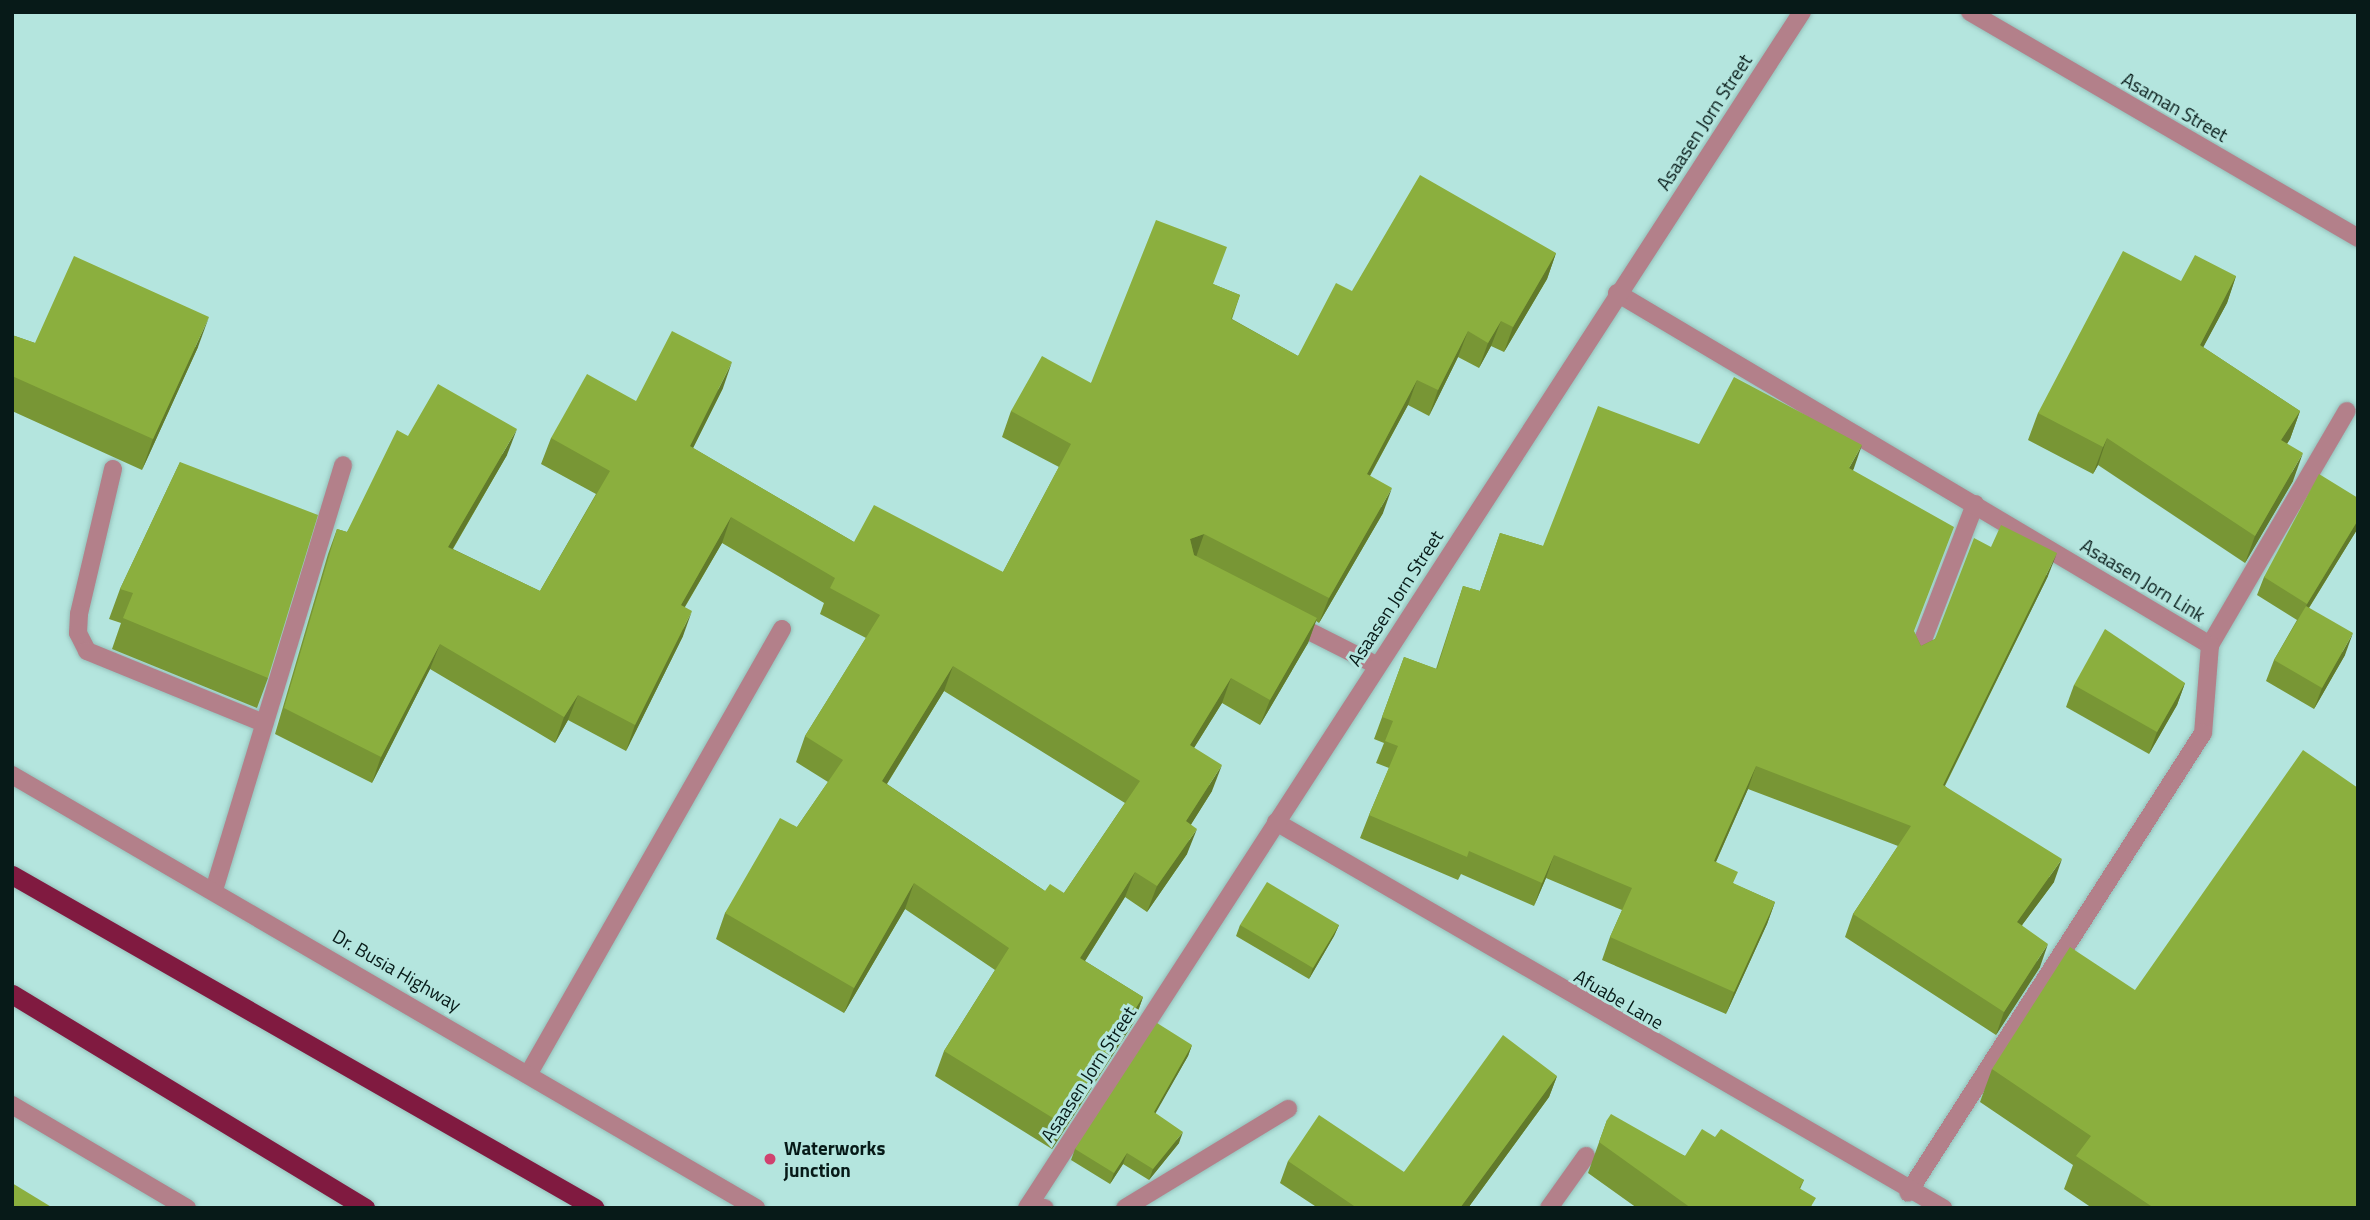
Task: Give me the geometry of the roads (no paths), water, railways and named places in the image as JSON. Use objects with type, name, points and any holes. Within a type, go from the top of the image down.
[{"type":"highway","points":[[12,875],[595,1208]]},
{"type":"highway","points":[[12,994],[365,1208]]},
{"type":"street","name":"Asaasen Jorn Street","points":[[1033,1207],[1376,666],[1802,12]]},
{"type":"street","name":"Asaman Street","points":[[1970,12],[2358,237]]},
{"type":"street","name":"Asaasen Jorn Link","points":[[1617,293],[2210,645],[2203,733],[1908,1193]]},
{"type":"street","points":[[2210,645],[2347,411]]},
{"type":"street","points":[[214,890],[261,722],[343,465]]},
{"type":"street","points":[[113,469],[79,614],[78,634],[87,651],[261,722]]},
{"type":"street","points":[[1916,658],[1975,505]]},
{"type":"street","points":[[1277,615],[1376,666]]},
{"type":"street","points":[[529,1073],[782,629]]},
{"type":"street","name":"Dr. Busia Highway","points":[[12,775],[529,1073],[756,1208]]},
{"type":"street","name":"Afuabe Lane","points":[[1276,822],[1908,1193],[1943,1208]]},
{"type":"street","points":[[12,1105],[187,1208]]},
{"type":"street","points":[[1125,1208],[1288,1109]]},
{"type":"street","points":[[1549,1208],[1586,1156]]},
{"type":"place","name":"Waterworks junction","points":[[770,1159]]}]
